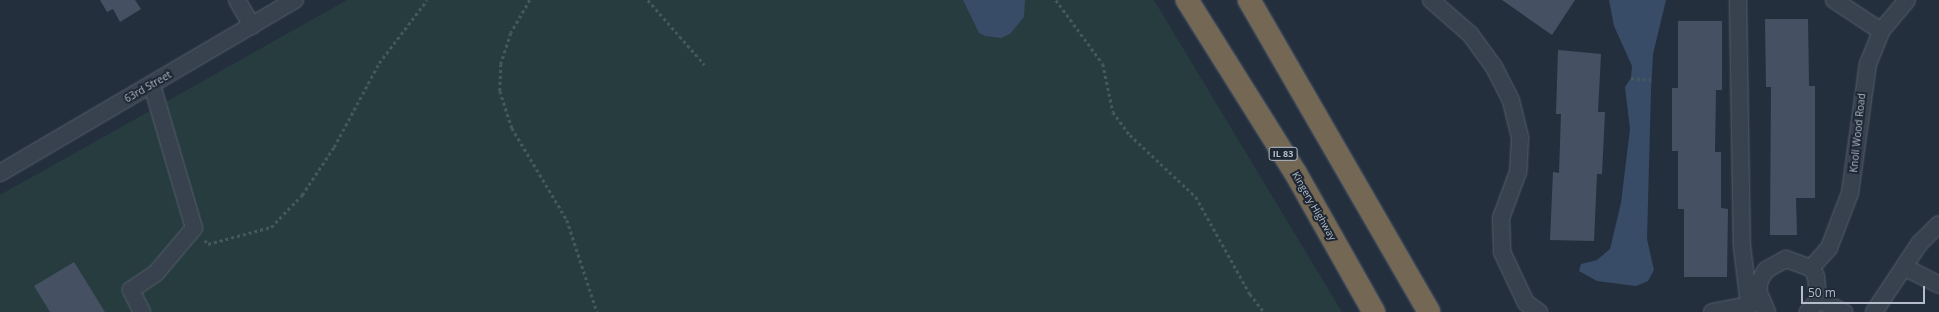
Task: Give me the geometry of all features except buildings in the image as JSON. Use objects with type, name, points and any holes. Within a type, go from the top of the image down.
[{"type":"highway","name":"Kingery Highway","points":[[1187,0],[1295,172],[1374,312]]},
{"type":"highway","points":[[1249,0],[1429,312]]},
{"type":"street","points":[[238,0],[252,26]]},
{"type":"street","name":"63rd Street","points":[[0,173],[295,0]]},
{"type":"street","points":[[1431,0],[1470,34],[1494,68],[1511,101],[1520,145],[1518,172],[1501,218],[1502,252],[1526,304],[1539,312]]},
{"type":"street","points":[[1738,0],[1742,246],[1759,307]]},
{"type":"street","points":[[1834,0],[1881,31]]},
{"type":"street","name":"Knoll Wood Road","points":[[1811,268],[1829,248],[1850,193],[1863,90],[1881,31],[1907,0]]},
{"type":"street","points":[[142,312],[131,290],[156,273],[194,228],[152,85]]},
{"type":"street","points":[[1874,312],[1919,244],[1939,224]]},
{"type":"street","points":[[1759,307],[1760,280],[1775,262],[1798,261],[1811,268],[1819,288],[1813,306],[1844,312]]},
{"type":"street","points":[[1904,267],[1939,285]]},
{"type":"street","points":[[1712,312],[1759,307]]},
{"type":"path","points":[[194,228],[208,244],[271,227],[302,195],[334,147],[379,63],[427,0]]},
{"type":"path","points":[[530,0],[511,33],[501,64],[500,91],[512,128],[567,220],[597,312]]},
{"type":"path","points":[[648,0],[705,65]]},
{"type":"path","points":[[1056,0],[1103,64],[1113,112],[1130,135],[1196,197],[1250,294],[1264,312]]},
{"type":"path","points":[[1632,78],[1651,80]]},
{"type":"green space","points":[[347,0],[1154,0],[1342,312],[0,312],[0,195]]},
{"type":"water","points":[[963,0],[1025,0],[1024,17],[1010,34],[1001,38],[985,36],[979,33]]},
{"type":"water","points":[[1609,0],[1666,0],[1653,54],[1651,90],[1647,239],[1654,270],[1648,281],[1636,286],[1597,281],[1579,271],[1581,264],[1597,260],[1610,249],[1621,203],[1630,129],[1625,87],[1631,78],[1632,66],[1614,26]]}]
